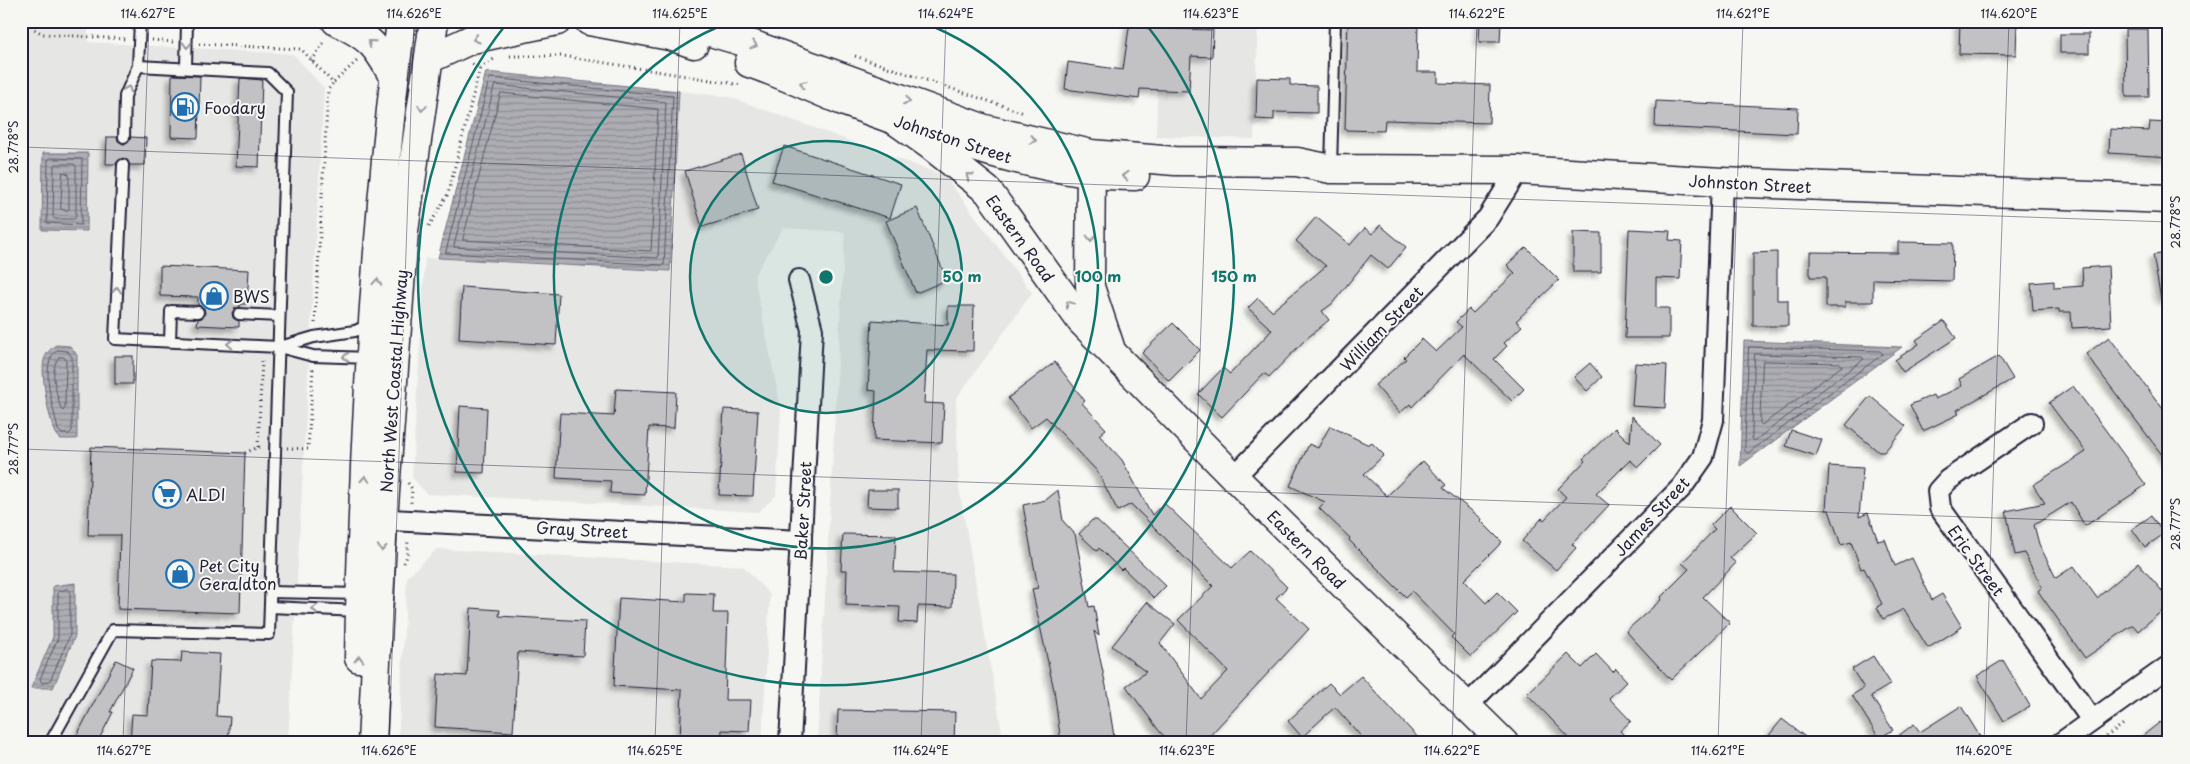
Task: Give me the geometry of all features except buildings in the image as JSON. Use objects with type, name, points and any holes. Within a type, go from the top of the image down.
[{"type":"main road","name":"North West Coastal Highway","points":[[383,359],[374,317],[382,198],[401,21]]},
{"type":"main road","name":"North West Coastal Highway","points":[[372,743],[373,519],[383,359],[404,231],[434,21]]},
{"type":"main road","points":[[429,59],[472,39],[557,21]]},
{"type":"main road","name":"Johnston Street","points":[[590,21],[670,36],[758,66],[892,118],[978,148],[1058,168],[1091,164],[1175,160],[1297,162],[1331,169],[1518,170],[1722,182],[2169,199]]},
{"type":"main road","name":"Johnston Street","points":[[674,21],[751,44],[985,129],[1091,164]]},
{"type":"main road","points":[[332,29],[355,30],[378,48],[394,78]]},
{"type":"main road","name":"Eastern Road","points":[[892,118],[930,145],[988,191],[1081,321],[1234,477],[1504,743]]},
{"type":"main road","name":"Eastern Road","points":[[1091,164],[1090,287],[1112,354]]},
{"type":"main road","name":"North West Coastal Highway","points":[[355,743],[360,603],[373,519]]},
{"type":"street","name":"William Street","points":[[1234,477],[1488,218],[1518,170]]},
{"type":"street","name":"James Street","points":[[1467,706],[1682,487],[1703,457],[1713,420],[1722,182]]},
{"type":"street","name":"Baker Street","points":[[790,743],[812,330],[798,280]]},
{"type":"street","name":"Eric Street","points":[[2032,423],[1948,480],[1938,491],[1940,508],[2092,720]]},
{"type":"street","name":"Gray Street","points":[[373,519],[801,540]]},
{"type":"street","points":[[2061,743],[2169,666]]},
{"type":"lane","points":[[124,137],[125,96],[138,66],[140,21]]},
{"type":"lane","points":[[186,68],[187,21]]},
{"type":"lane","points":[[1331,169],[1335,21]]},
{"type":"lane","points":[[50,743],[113,630],[269,634],[287,92],[268,73],[138,66]]},
{"type":"lane","points":[[123,164],[115,339],[279,347],[313,356],[383,359]]},
{"type":"lane","points":[[170,341],[171,311],[198,312]]},
{"type":"lane","points":[[239,314],[279,316]]},
{"type":"lane","points":[[279,347],[314,337],[355,331],[369,325],[374,317]]},
{"type":"lane","points":[[270,592],[360,603]]},
{"type":"lane","points":[[270,607],[360,603]]},
{"type":"path","points":[[29,21],[34,29],[43,34],[301,50],[333,83]]},
{"type":"path","points":[[312,61],[332,29]]},
{"type":"path","points":[[315,328],[328,90],[333,83],[365,54]]},
{"type":"path","points":[[505,56],[540,54],[563,56],[744,85]]},
{"type":"path","points":[[851,54],[1025,114]]},
{"type":"path","points":[[428,227],[448,194],[480,68],[498,57]]},
{"type":"path","points":[[465,60],[480,68]]},
{"type":"path","points":[[245,453],[258,447],[262,357]]},
{"type":"path","points":[[308,449],[312,371]]},
{"type":"path","points":[[408,473],[408,483],[412,492]]},
{"type":"shaded area","points":[[21,21],[88,21],[88,42],[293,54],[324,88],[288,743],[21,743]]},
{"type":"shaded area","points":[[1160,21],[1258,21],[1254,139],[1156,136]]},
{"type":"shaded area","points":[[679,91],[730,97],[945,176],[1032,293],[956,399],[959,488],[1004,743],[817,743],[845,232],[783,228],[754,276],[781,409],[776,496],[758,512],[427,494],[412,477],[425,258],[670,271]]},
{"type":"shaded area","points":[[437,549],[743,566],[770,595],[762,743],[398,743],[407,577]]},
{"type":"water","points":[[486,72],[679,91],[670,271],[438,258]]},
{"type":"water","points":[[43,153],[88,153],[87,231],[42,230]]},
{"type":"water","points":[[1744,341],[1902,347],[1740,466]]},
{"type":"water","points":[[56,345],[70,346],[77,355],[77,439],[61,439],[57,435],[47,402],[43,377],[44,360],[49,351]]},
{"type":"water","points":[[75,583],[75,636],[53,688],[31,688],[53,637],[53,586]]},
{"type":"place","name":"Foodary","points":[[185,107]]},
{"type":"place","name":"BWS","points":[[214,296]]},
{"type":"place","name":"ALDI","points":[[167,494]]},
{"type":"place","name":"Pet City Geraldton","points":[[180,574]]}]
